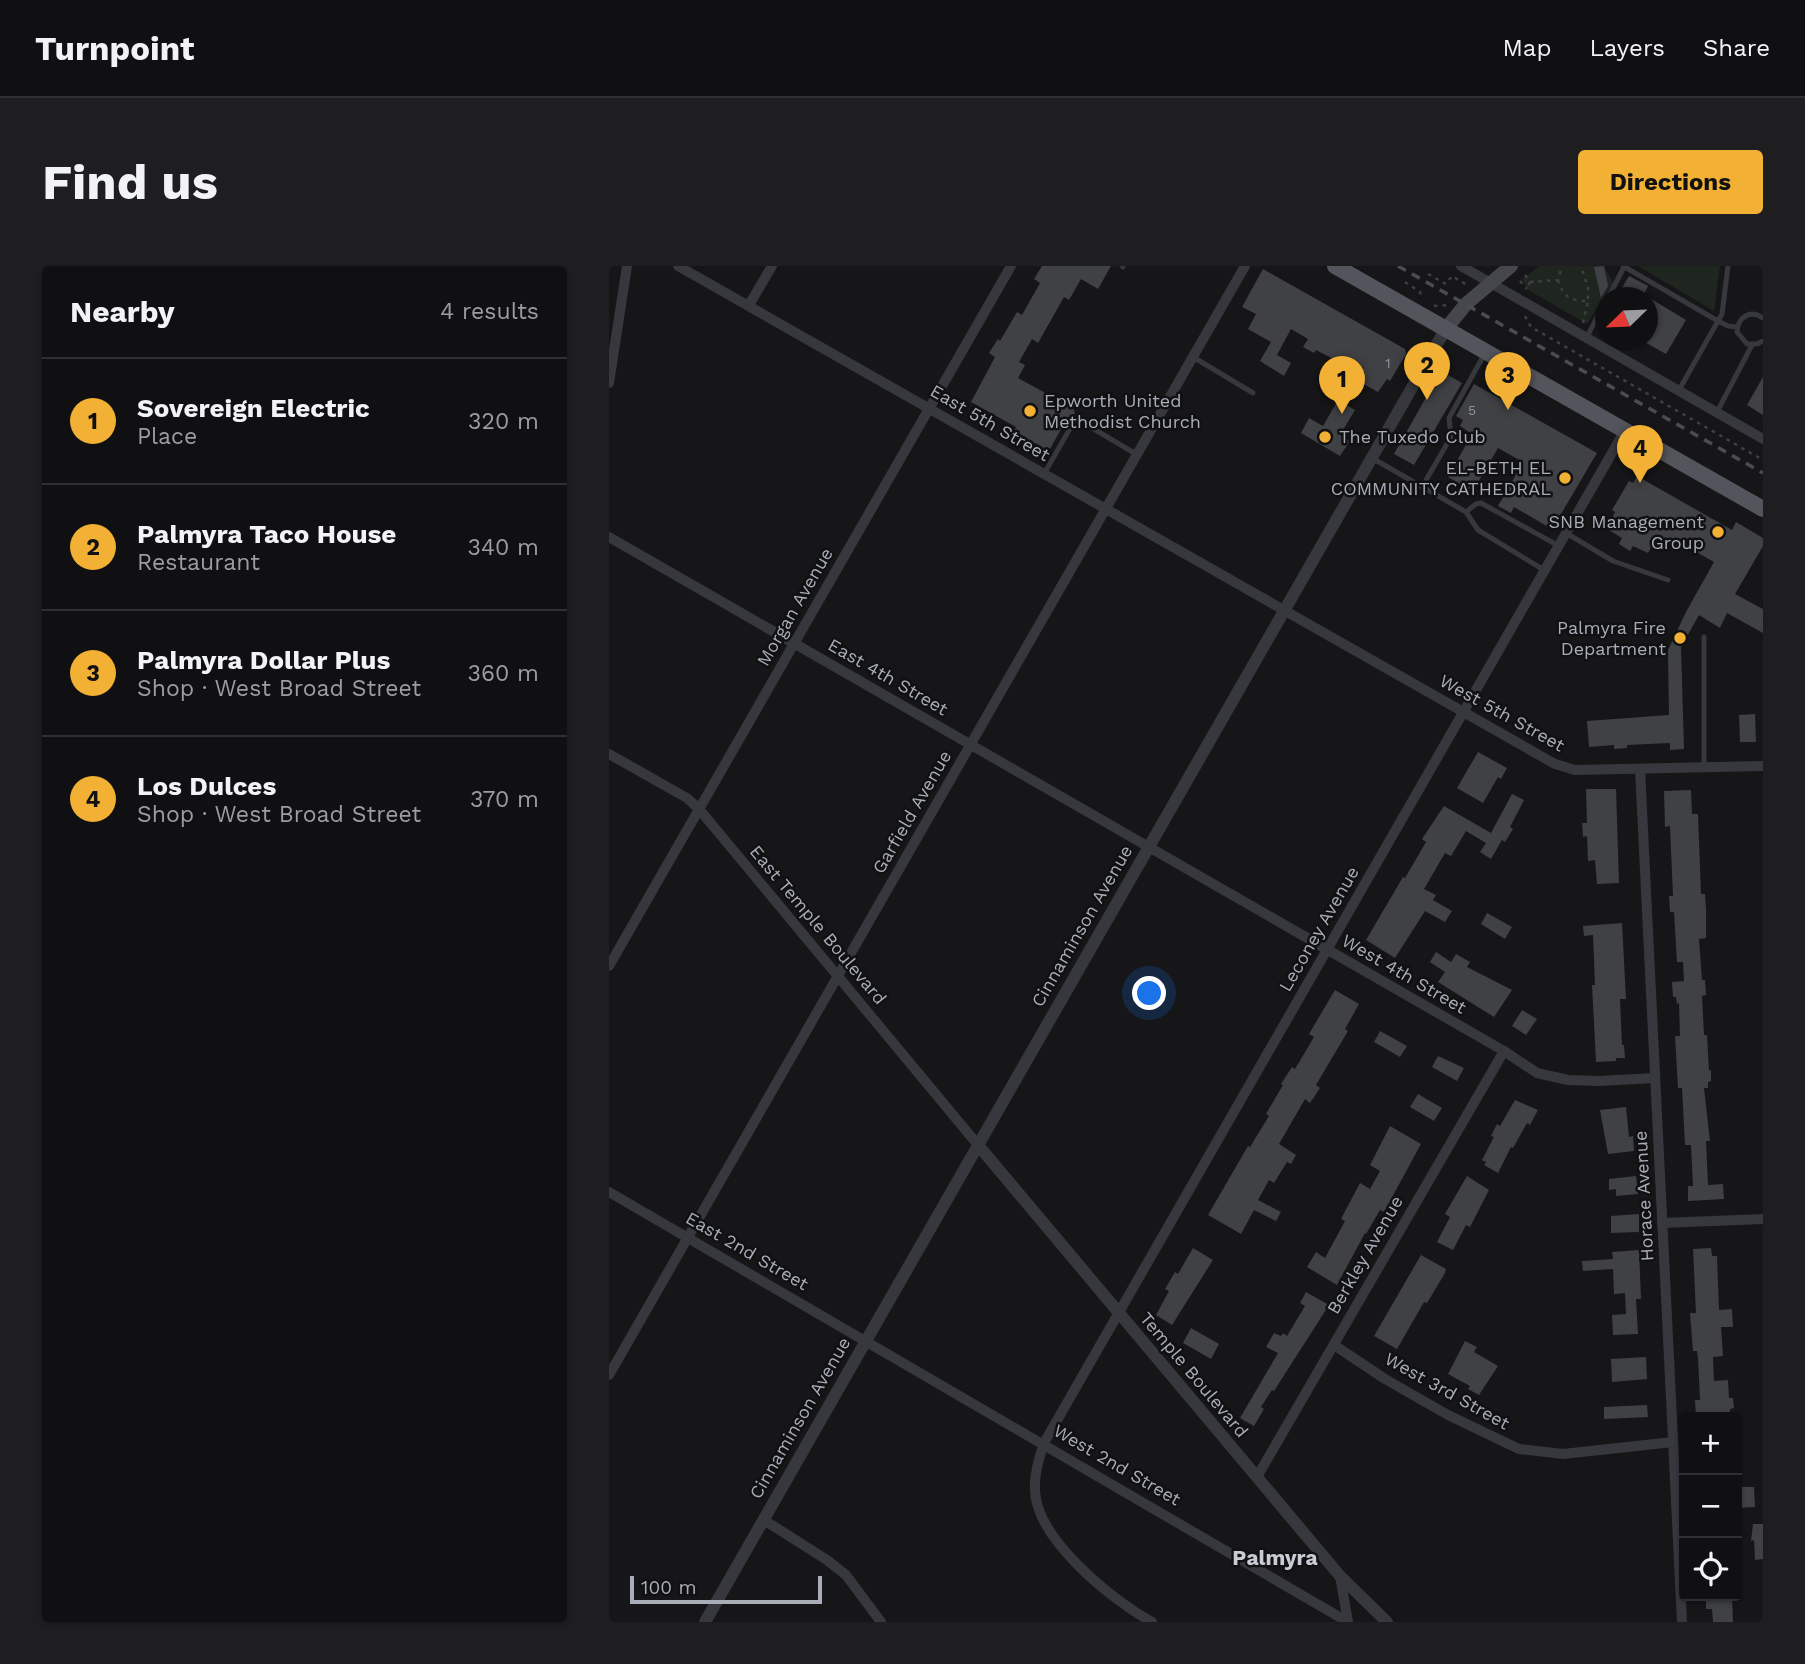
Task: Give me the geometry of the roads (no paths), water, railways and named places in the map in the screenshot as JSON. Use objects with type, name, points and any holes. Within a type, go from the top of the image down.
[{"type":"main road","points":[[1335,266],[1763,509]]},
{"type":"main road","name":"Cinnaminson Avenue","points":[[1445,330],[1466,304],[1511,266]]},
{"type":"street","points":[[609,383],[627,266]]},
{"type":"street","name":"East 5th Street","points":[[678,266],[1285,611]]},
{"type":"street","points":[[749,305],[772,266]]},
{"type":"street","name":"Morgan Avenue","points":[[609,966],[1011,266]]},
{"type":"street","name":"Garfield Avenue","points":[[609,1375],[1245,266]]},
{"type":"street","points":[[1461,266],[1763,439]]},
{"type":"street","name":"Cinnaminson Avenue","points":[[705,1622],[1445,330]]},
{"type":"street","name":"Leconey Avenue","points":[[1152,1622],[1096,1583],[1053,1539],[1039,1514],[1034,1492],[1037,1466],[1044,1443],[1624,432]]},
{"type":"street","name":"East 4th Street","points":[[609,537],[1149,848]]},
{"type":"street","name":"West 5th Street","points":[[1285,611],[1561,767],[1575,770],[1763,766]]},
{"type":"street","name":"East Temple Boulevard","points":[[609,754],[687,798],[699,809],[978,1145]]},
{"type":"street","name":"Horace Avenue","points":[[1640,769],[1682,1622]]},
{"type":"street","name":"West 4th Street","points":[[1149,848],[1504,1051],[1537,1073],[1568,1080],[1655,1078]]},
{"type":"street","name":"Berkley Avenue","points":[[1257,1477],[1504,1051]]},
{"type":"street","name":"Temple Boulevard","points":[[978,1145],[1340,1576],[1387,1622]]},
{"type":"street","name":"East 2nd Street","points":[[609,1192],[867,1340]]},
{"type":"street","points":[[1663,1223],[1763,1219]]},
{"type":"street","name":"West 2nd Street","points":[[867,1340],[1348,1622]]},
{"type":"street","name":"West 3rd Street","points":[[1334,1345],[1385,1379],[1448,1415],[1496,1440],[1519,1448],[1563,1454],[1673,1442]]},
{"type":"street","points":[[764,1520],[846,1575],[881,1622]]},
{"type":"street","points":[[1340,1576],[1348,1622]]},
{"type":"lane","points":[[1613,287],[1623,266],[1717,321],[1737,327]]},
{"type":"lane","points":[[1679,390],[1722,314],[1728,266]]},
{"type":"lane","points":[[1763,318],[1756,314],[1746,315],[1737,327],[1739,337],[1747,344],[1763,341]]},
{"type":"lane","points":[[1587,337],[1595,322]]},
{"type":"lane","points":[[1717,412],[1752,345]]},
{"type":"lane","points":[[1422,487],[1451,437],[1449,418],[1485,353]]},
{"type":"lane","points":[[1193,357],[1253,393]]},
{"type":"lane","points":[[1044,474],[1072,425],[1082,422],[1136,454]]},
{"type":"lane","points":[[1372,458],[1466,512],[1478,530],[1545,570]]},
{"type":"lane","points":[[1466,512],[1481,503],[1559,546]]},
{"type":"lane","points":[[1566,533],[1613,561],[1668,580]]},
{"type":"lane","points":[[1704,637],[1704,767]]},
{"type":"railway","points":[[1398,266],[1763,473]]},
{"type":"place","name":"Palmyra Taco House","points":[[1427,400]]},
{"type":"place","name":"Palmyra Dollar Plus","points":[[1508,410]]},
{"type":"place","name":"Epworth United Methodist Church","points":[[1030,411]]},
{"type":"place","name":"Sovereign Electric","points":[[1342,414]]},
{"type":"place","name":"The Tuxedo Club","points":[[1325,437]]},
{"type":"place","name":"EL-BETH EL COMMUNITY CATHEDRAL","points":[[1565,478]]},
{"type":"place","name":"Los Dulces","points":[[1640,483]]},
{"type":"place","name":"SNB Management Group","points":[[1718,532]]},
{"type":"place","name":"Palmyra Fire Department","points":[[1680,638]]},
{"type":"district","name":"Palmyra","points":[[1275,1558]]}]
